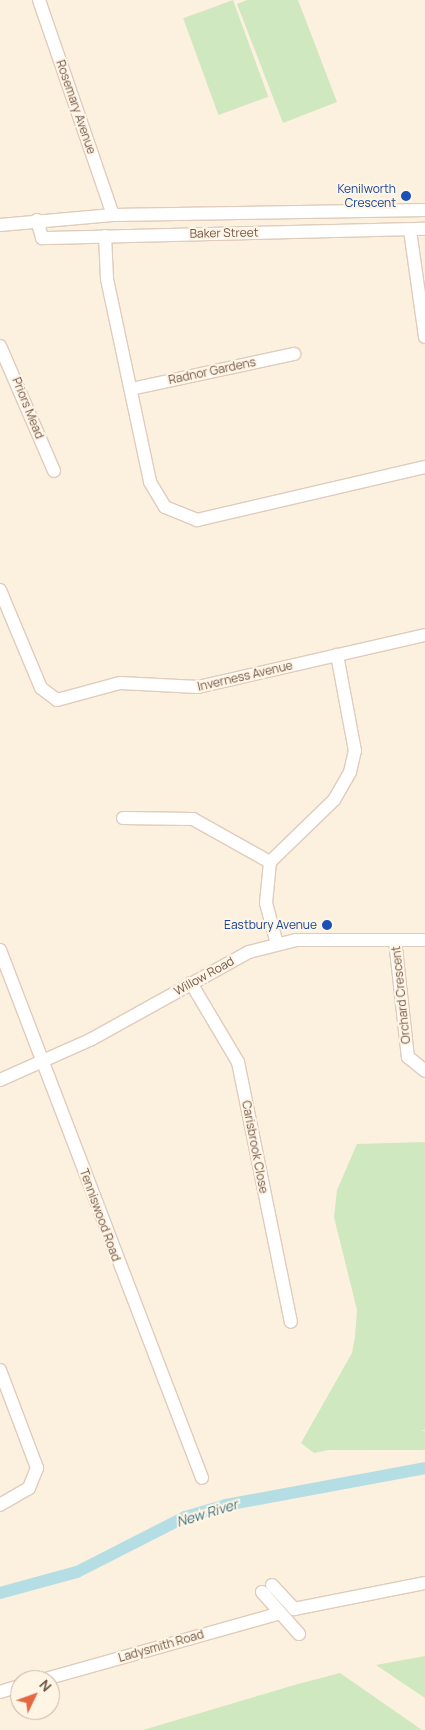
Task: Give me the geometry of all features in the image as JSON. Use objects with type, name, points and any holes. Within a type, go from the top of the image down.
[{"type":"street","name":"Rosemary Avenue","points":[[39,0],[113,215]]},
{"type":"street","name":"Baker Street","points":[[0,225],[37,220],[113,215],[425,210]]},
{"type":"street","name":"Baker Street","points":[[37,220],[42,238],[425,229]]},
{"type":"street","points":[[410,230],[425,337]]},
{"type":"street","points":[[105,236],[107,279],[150,482],[156,497],[180,516],[197,520],[425,467]]},
{"type":"street","name":"Priors Mead","points":[[0,346],[54,471]]},
{"type":"street","name":"Radnor Gardens","points":[[131,389],[294,354]]},
{"type":"street","name":"Inverness Avenue","points":[[0,590],[41,688],[51,698],[64,699],[120,683],[198,688],[425,636]]},
{"type":"street","points":[[277,944],[266,903],[270,862],[334,800],[350,772],[355,751],[353,726],[337,655]]},
{"type":"street","points":[[123,818],[193,819],[270,862]]},
{"type":"street","name":"Willow Road","points":[[0,1080],[41,1063],[249,952],[296,940],[425,940]]},
{"type":"street","name":"Orchard Crescent","points":[[395,940],[408,1057],[425,1071]]},
{"type":"street","name":"Tenniswood Road","points":[[0,950],[41,1063],[202,1478]]},
{"type":"street","name":"Carisbrook Close","points":[[191,983],[238,1062],[291,1322]]},
{"type":"street","points":[[0,1370],[36,1468],[34,1482],[0,1505]]},
{"type":"street","points":[[299,1634],[280,1613],[267,1589],[294,1609],[425,1583]]},
{"type":"street","name":"Ladysmith Road","points":[[60,1675],[280,1613]]},
{"type":"green space","points":[[233,0],[268,97],[218,115],[183,18]]},
{"type":"green space","points":[[247,0],[298,0],[337,102],[283,123],[237,4]]},
{"type":"green space","points":[[425,1142],[425,1430],[314,1453],[301,1443],[352,1353],[355,1337],[357,1310],[334,1217],[337,1190],[357,1144]]},
{"type":"green space","points":[[311,1431],[425,1431],[425,1450],[311,1450]]},
{"type":"green space","points":[[425,1656],[425,1698],[376,1665]]},
{"type":"green space","points":[[340,1673],[422,1730],[143,1730],[298,1684]]},
{"type":"waterway","name":"New River","points":[[0,1593],[77,1572],[185,1517],[226,1505],[425,1468]]},
{"type":"place","name":"Kenilworth Crescent","points":[[406,196]]},
{"type":"place","name":"Eastbury Avenue","points":[[327,925]]}]
